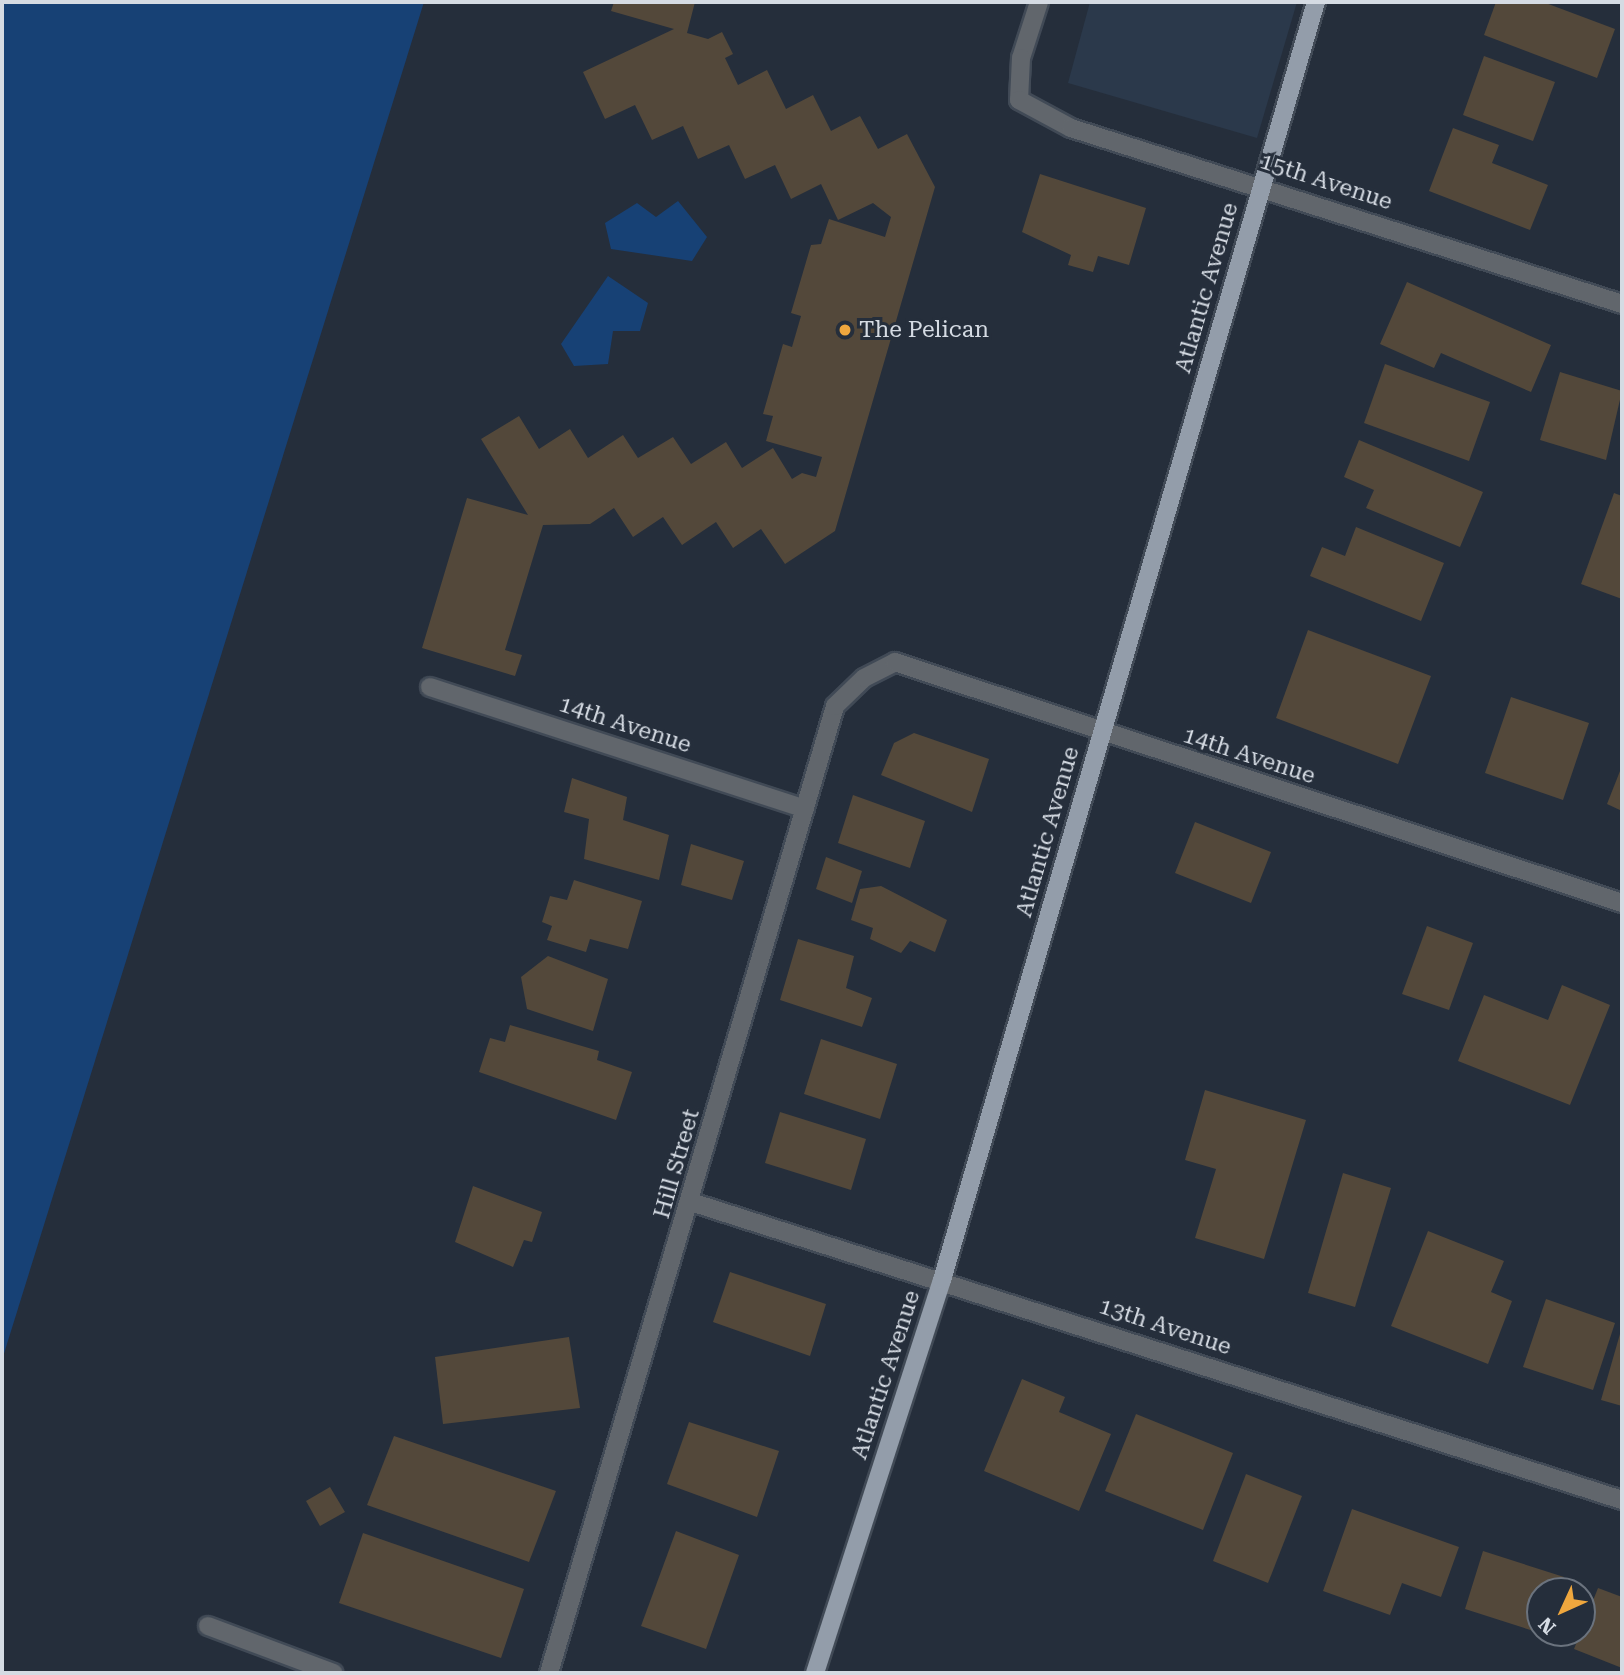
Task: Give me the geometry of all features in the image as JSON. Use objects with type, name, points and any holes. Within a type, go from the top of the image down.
[{"type":"main road","name":"Atlantic Avenue","points":[[815,1673],[942,1280],[1316,2]]},
{"type":"street","name":"15th Avenue","points":[[1039,2],[1021,58],[1019,100],[1071,128],[1622,304]]},
{"type":"street","name":"14th Avenue","points":[[864,678],[895,662],[1102,734],[1622,903]]},
{"type":"street","name":"Hill Street","points":[[548,1673],[691,1202],[835,706],[864,678]]},
{"type":"street","name":"14th Avenue","points":[[430,687],[805,809]]},
{"type":"street","name":"13th Avenue","points":[[691,1202],[942,1280],[1622,1500]]},
{"type":"street","points":[[208,1626],[334,1673]]},
{"type":"shaded area","points":[[1090,2],[1297,2],[1257,138],[1068,83]]},
{"type":"water","points":[[2,2],[424,2],[2,1360]]},
{"type":"water","points":[[678,201],[707,237],[692,261],[611,249],[605,223],[637,203],[656,217]]},
{"type":"water","points":[[608,276],[648,303],[640,331],[613,331],[608,364],[574,366],[561,344]]},
{"type":"building","name":"The Pelican","points":[[614,2],[695,2],[687,33],[708,39],[722,32],[733,54],[725,58],[738,85],[767,70],[786,109],[813,95],[831,131],[860,116],[878,149],[907,134],[935,187],[835,531],[785,564],[761,529],[733,548],[716,522],[682,545],[663,517],[633,537],[614,508],[590,524],[543,525],[505,650],[522,655],[515,676],[422,648],[467,498],[528,515],[481,439],[519,416],[539,449],[570,429],[588,458],[623,435],[638,458],[673,437],[691,464],[726,442],[742,468],[773,448],[792,479],[802,473],[816,477],[822,457],[766,441],[773,416],[763,414],[783,344],[792,347],[801,316],[791,313],[811,245],[821,244],[829,219],[885,237],[891,217],[873,203],[838,220],[821,184],[791,199],[775,165],[745,179],[729,145],[698,159],[683,126],[652,140],[635,105],[605,119],[583,72],[674,29],[611,11]]},
{"type":"building","points":[[1496,2],[1543,2],[1615,29],[1597,78],[1484,35]]},
{"type":"building","points":[[1484,56],[1555,82],[1533,141],[1463,115]]},
{"type":"building","points":[[1453,128],[1499,145],[1492,163],[1548,185],[1530,230],[1429,191]]},
{"type":"building","points":[[1040,174],[1146,208],[1129,265],[1098,256],[1093,272],[1068,265],[1071,255],[1022,232]]},
{"type":"building","points":[[1407,282],[1551,345],[1531,392],[1441,353],[1434,368],[1380,344]]},
{"type":"building","points":[[1385,364],[1490,402],[1469,461],[1364,423]]},
{"type":"building","points":[[1560,372],[1622,391],[1606,460],[1540,440]]},
{"type":"building","points":[[1359,440],[1483,492],[1460,547],[1366,508],[1374,490],[1344,477]]},
{"type":"building","points":[[1614,493],[1622,496],[1622,599],[1581,584]]},
{"type":"building","points":[[1356,527],[1444,563],[1421,621],[1310,576],[1322,547],[1345,556]]},
{"type":"building","points":[[1308,630],[1431,676],[1398,764],[1276,718]]},
{"type":"building","points":[[1511,697],[1589,723],[1563,800],[1485,773]]},
{"type":"building","points":[[914,733],[989,759],[972,812],[881,775],[894,743]]},
{"type":"building","points":[[1622,766],[1622,811],[1607,804]]},
{"type":"building","points":[[572,778],[627,797],[623,820],[669,835],[659,880],[584,859],[589,819],[564,812]]},
{"type":"building","points":[[853,795],[925,821],[910,868],[838,843]]},
{"type":"building","points":[[1195,822],[1271,852],[1251,903],[1175,873]]},
{"type":"building","points":[[691,844],[744,861],[732,900],[681,885]]},
{"type":"building","points":[[826,857],[862,871],[852,903],[816,889]]},
{"type":"building","points":[[574,880],[642,901],[628,949],[590,939],[586,952],[547,940],[552,926],[542,922],[550,896],[567,900]]},
{"type":"building","points":[[881,886],[947,920],[935,952],[910,941],[901,953],[870,939],[873,928],[851,920],[860,889]]},
{"type":"building","points":[[1427,926],[1473,943],[1449,1010],[1402,994]]},
{"type":"building","points":[[798,939],[854,956],[846,988],[872,998],[862,1027],[780,1000]]},
{"type":"building","points":[[548,956],[608,979],[593,1031],[527,1009],[521,977]]},
{"type":"building","points":[[1562,985],[1610,1005],[1570,1105],[1458,1061],[1484,995],[1548,1020]]},
{"type":"building","points":[[510,1025],[599,1051],[597,1060],[632,1072],[616,1120],[479,1072],[490,1038],[505,1042]]},
{"type":"building","points":[[821,1039],[897,1064],[880,1119],[804,1094]]},
{"type":"building","points":[[1205,1090],[1306,1120],[1264,1259],[1195,1238],[1216,1169],[1185,1160]]},
{"type":"building","points":[[780,1112],[866,1139],[851,1190],[765,1163]]},
{"type":"building","points":[[1343,1173],[1391,1188],[1355,1307],[1308,1293]]},
{"type":"building","points":[[473,1186],[542,1212],[532,1242],[524,1240],[513,1267],[455,1242]]},
{"type":"building","points":[[1428,1231],[1504,1261],[1491,1292],[1512,1301],[1488,1364],[1391,1326]]},
{"type":"building","points":[[730,1272],[826,1304],[810,1356],[713,1322]]},
{"type":"building","points":[[1546,1299],[1615,1323],[1593,1390],[1523,1367]]},
{"type":"building","points":[[1622,1327],[1622,1406],[1601,1400]]},
{"type":"building","points":[[569,1337],[580,1408],[443,1424],[435,1357]]},
{"type":"building","points":[[1022,1379],[1065,1397],[1059,1412],[1111,1434],[1079,1511],[984,1471]]},
{"type":"building","points":[[1136,1414],[1233,1453],[1203,1530],[1105,1491]]},
{"type":"building","points":[[689,1422],[779,1451],[757,1517],[667,1484]]},
{"type":"building","points":[[394,1436],[556,1491],[529,1562],[367,1505]]},
{"type":"building","points":[[1246,1474],[1302,1496],[1268,1583],[1213,1561]]},
{"type":"building","points":[[330,1487],[345,1512],[320,1526],[306,1501]]},
{"type":"building","points":[[1352,1509],[1459,1547],[1441,1597],[1402,1583],[1390,1615],[1323,1591]]},
{"type":"building","points":[[676,1531],[739,1555],[706,1649],[641,1626]]},
{"type":"building","points":[[363,1533],[524,1589],[501,1658],[339,1603]]},
{"type":"building","points":[[1483,1551],[1564,1577],[1526,1577],[1526,1629],[1465,1609]]},
{"type":"building","points":[[1598,1588],[1622,1597],[1622,1668],[1574,1649],[1596,1647]]},
{"type":"place","name":"The Pelican","points":[[845,330]]}]
